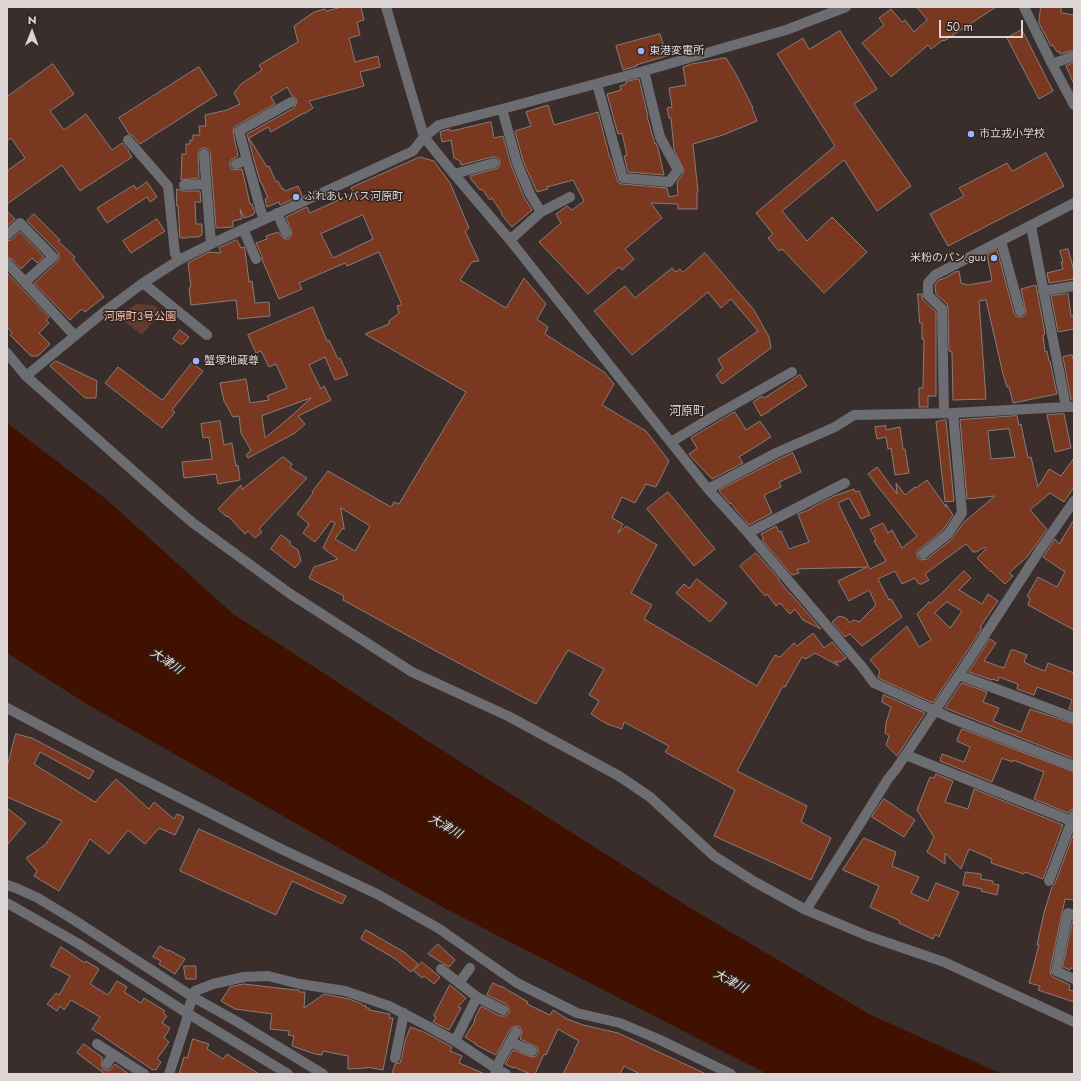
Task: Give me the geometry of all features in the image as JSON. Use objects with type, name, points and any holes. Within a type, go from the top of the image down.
[{"type":"street","points":[[386,7],[424,137],[510,240],[708,489],[748,533],[863,668],[874,684],[935,711],[1074,766]]},
{"type":"street","points":[[26,376],[104,312],[179,260],[264,219],[413,151],[424,137],[439,125],[502,110],[597,84],[786,30],[846,7]]},
{"type":"street","points":[[1024,7],[1074,105]]},
{"type":"street","points":[[1052,64],[1074,56]]},
{"type":"street","points":[[597,84],[624,178],[669,182],[678,170],[660,138],[644,71]]},
{"type":"street","points":[[264,219],[239,131],[262,112],[291,102]]},
{"type":"street","points":[[502,110],[517,163],[530,194],[540,212]]},
{"type":"street","points":[[128,140],[168,186],[175,254],[179,260]]},
{"type":"street","points":[[204,154],[211,244]]},
{"type":"street","points":[[236,164],[247,160]]},
{"type":"street","points":[[454,174],[494,163]]},
{"type":"street","points":[[184,185],[206,184]]},
{"type":"street","points":[[510,240],[540,212],[570,197]]},
{"type":"street","points":[[923,554],[948,534],[962,512],[949,413],[942,309],[928,295],[928,283],[935,276],[1074,203]]},
{"type":"street","points":[[277,213],[286,233]]},
{"type":"street","points":[[7,235],[20,223],[53,257],[25,282]]},
{"type":"street","points":[[708,489],[776,453],[834,427],[854,415],[949,413],[1070,407],[1043,291],[1031,226]]},
{"type":"street","points":[[243,229],[256,259]]},
{"type":"street","points":[[1001,241],[1020,311]]},
{"type":"street","points":[[7,263],[75,336]]},
{"type":"street","points":[[144,283],[207,335]]},
{"type":"street","points":[[1043,291],[1074,286]]},
{"type":"street","points":[[7,354],[26,376],[193,523],[289,593],[412,672],[508,716],[619,776],[650,797],[714,856],[755,882],[806,910],[868,936],[944,962],[1074,1022]]},
{"type":"street","points":[[7,364],[26,376]]},
{"type":"street","points":[[671,442],[792,372]]},
{"type":"street","points":[[748,533],[845,483]]},
{"type":"street","points":[[806,910],[888,778],[906,755],[1042,547],[1074,501]]},
{"type":"street","points":[[959,675],[1074,718]]},
{"type":"street","points":[[7,708],[113,764],[270,843],[378,894],[438,928],[517,983],[578,1012],[620,1023],[652,1036],[730,1074]]},
{"type":"street","points":[[906,755],[1073,820],[1049,881]]},
{"type":"street","points":[[288,1074],[187,1013],[76,942],[8,903],[11,886],[38,898],[193,997],[323,1074]]},
{"type":"street","points":[[1074,914],[1068,913],[1056,972],[1074,979]]},
{"type":"street","points":[[76,942],[85,927]]},
{"type":"street","points":[[459,983],[470,968]]},
{"type":"street","points":[[441,969],[477,997],[503,1010]]},
{"type":"street","points":[[169,1074],[195,991],[213,984],[244,977],[268,976],[300,984],[345,991],[389,1006],[455,1041],[496,1072],[506,1074]]},
{"type":"street","points":[[455,1041],[477,997]]},
{"type":"street","points":[[395,1058],[404,1013]]},
{"type":"street","points":[[240,1045],[249,1030]]},
{"type":"street","points":[[496,1072],[499,1062],[516,1032]]},
{"type":"street","points":[[510,1042],[532,1051]]},
{"type":"street","points":[[97,1044],[144,1074]]},
{"type":"street","points":[[107,1064],[113,1054]]},
{"type":"green space","name":"河原町３号公園","points":[[137,304],[153,305],[162,311],[142,335],[116,315]]},
{"type":"water","name":"大津川","points":[[7,423],[106,499],[233,614],[426,740],[692,909],[869,1014],[1002,1074],[767,1074],[446,909],[85,703],[7,653]]},
{"type":"building","points":[[342,7],[361,7],[364,20],[357,22],[360,35],[349,38],[355,62],[378,56],[380,67],[360,72],[364,86],[309,101],[313,108],[304,114],[271,132],[268,127],[249,138],[267,167],[269,166],[276,182],[278,181],[282,189],[283,188],[285,191],[298,186],[302,195],[280,205],[279,202],[267,207],[265,199],[268,198],[260,182],[247,134],[294,108],[297,102],[296,99],[292,96],[287,87],[271,97],[275,104],[234,127],[233,132],[238,156],[231,160],[230,166],[234,170],[242,169],[250,204],[252,204],[255,212],[253,215],[244,218],[240,209],[242,219],[233,221],[233,227],[216,228],[210,151],[203,148],[198,152],[199,178],[181,180],[182,154],[186,154],[186,144],[190,144],[190,140],[193,140],[193,135],[200,135],[199,126],[206,126],[205,115],[227,110],[240,104],[234,93],[241,84],[262,70],[259,65],[298,42],[294,26],[314,12]]},
{"type":"building","points":[[917,7],[996,7],[931,49],[928,45],[891,77],[862,43],[884,25],[879,18],[891,9],[902,22],[905,20],[914,32],[927,20]]},
{"type":"building","points":[[1041,7],[1061,7],[1061,13],[1074,15],[1074,50],[1060,54],[1053,45],[1051,46],[1039,23]]},
{"type":"building","points":[[1022,30],[1053,91],[1039,99],[1007,38]]},
{"type":"building","points":[[840,31],[877,89],[854,104],[911,186],[877,211],[844,160],[782,211],[807,241],[832,217],[867,252],[824,293],[782,249],[779,251],[768,238],[773,234],[756,213],[835,146],[777,54],[803,38],[809,49]]},
{"type":"building","name":"東港変電所","points":[[660,34],[667,56],[623,70],[616,46]]},
{"type":"building","points":[[726,58],[753,108],[757,121],[723,135],[693,144],[698,192],[697,209],[678,209],[678,204],[651,203],[662,218],[625,249],[634,259],[622,270],[619,267],[588,294],[539,242],[561,223],[556,214],[567,206],[572,210],[584,201],[573,180],[547,187],[548,189],[537,192],[523,161],[515,131],[531,126],[526,112],[548,105],[554,125],[598,112],[610,159],[619,183],[667,188],[669,197],[678,195],[677,182],[684,170],[674,150],[671,118],[669,118],[667,108],[672,107],[669,88],[686,85],[683,67]]},
{"type":"building","points":[[1074,63],[1074,84],[1066,66]]},
{"type":"building","points":[[53,64],[74,94],[50,111],[64,130],[86,114],[112,150],[122,143],[132,157],[80,191],[62,165],[7,204],[7,171],[25,158],[11,138],[7,141],[7,97]]},
{"type":"building","points":[[199,67],[217,95],[140,144],[133,136],[129,134],[119,118]]},
{"type":"building","points":[[639,79],[647,116],[655,144],[656,143],[658,148],[664,175],[628,172],[624,156],[627,155],[622,133],[618,134],[607,94],[621,90],[620,86],[626,84],[626,82]]},
{"type":"building","points":[[491,122],[494,138],[503,136],[511,165],[524,197],[532,210],[512,227],[501,214],[502,213],[492,198],[490,200],[482,189],[480,190],[470,176],[498,168],[500,164],[499,159],[492,157],[461,165],[460,161],[454,158],[451,140],[442,142],[440,132]]},
{"type":"building","points":[[1046,153],[1064,186],[948,246],[930,214],[964,196],[959,188],[1007,163],[1012,171]]},
{"type":"building","points":[[420,157],[434,161],[450,183],[469,228],[465,231],[479,261],[472,262],[460,280],[506,308],[524,278],[546,304],[537,319],[548,327],[545,334],[604,372],[614,384],[602,405],[646,431],[669,461],[656,487],[646,484],[635,503],[622,497],[612,518],[623,524],[618,533],[626,526],[657,545],[631,593],[652,605],[644,619],[757,686],[775,655],[780,657],[794,643],[797,646],[813,633],[824,648],[832,642],[846,658],[840,662],[835,661],[839,666],[815,653],[806,659],[802,657],[785,687],[783,686],[737,771],[807,806],[801,822],[831,838],[811,880],[714,836],[735,790],[665,752],[669,746],[624,722],[622,729],[607,724],[591,714],[599,701],[589,695],[604,669],[568,650],[536,704],[343,600],[344,596],[309,578],[314,567],[338,559],[323,548],[335,523],[331,521],[315,542],[303,533],[309,524],[297,514],[328,471],[391,507],[394,502],[399,504],[466,392],[365,334],[389,324],[389,321],[399,313],[397,306],[402,305],[379,252],[347,266],[345,263],[299,283],[302,289],[279,299],[256,243],[267,239],[266,236],[278,232],[283,238],[289,239],[292,233],[286,217],[307,207],[310,213],[354,193],[351,188]],"holes":[[[363,215],[373,239],[333,258],[321,234]],[[341,508],[370,526],[355,551],[335,539],[343,528],[344,529]]]},
{"type":"building","points":[[147,182],[157,197],[150,202],[147,197],[107,223],[97,208],[134,185],[136,189]]},
{"type":"building","points":[[177,189],[184,191],[200,191],[201,202],[195,202],[196,224],[202,224],[202,235],[199,237],[180,238]]},
{"type":"building","points":[[7,211],[15,219],[7,226]]},
{"type":"building","points":[[34,214],[60,240],[58,241],[75,257],[73,259],[104,297],[85,312],[82,309],[70,320],[34,283],[57,262],[59,256],[58,252],[27,221]]},
{"type":"building","points":[[157,219],[165,231],[131,253],[123,241]]},
{"type":"building","points":[[20,232],[44,257],[37,263],[32,258],[21,269],[12,259],[7,257],[7,241],[11,240]]},
{"type":"building","points":[[237,240],[241,248],[244,247],[245,250],[249,282],[252,281],[255,303],[269,302],[270,316],[238,319],[236,300],[191,305],[189,288],[191,287],[188,263],[209,252],[221,253],[219,248]]},
{"type":"building","points":[[1068,249],[1074,271],[1074,279],[1049,283],[1047,273],[1063,269],[1060,251]]},
{"type":"building","points":[[997,250],[1016,316],[1022,317],[1026,312],[1021,289],[1036,285],[1045,334],[1043,335],[1045,352],[1047,351],[1050,361],[1057,394],[1013,403],[1009,387],[1007,387],[1003,374],[986,300],[979,301],[986,399],[953,400],[952,352],[949,351],[948,309],[947,304],[936,294],[935,285],[939,280],[959,271],[961,283],[968,285],[991,281],[987,255]]},
{"type":"building","points":[[705,253],[754,310],[769,337],[771,348],[722,384],[716,375],[723,368],[718,359],[758,331],[731,299],[721,308],[708,292],[632,355],[594,311],[625,286],[635,298],[672,268],[676,272],[680,269],[683,272]]},
{"type":"building","points":[[7,273],[49,317],[46,320],[49,323],[39,333],[50,344],[38,356],[31,356],[10,335],[12,333],[7,327]]},
{"type":"building","points":[[918,294],[922,294],[923,300],[936,312],[936,396],[928,396],[928,407],[919,407],[919,388],[923,388],[924,339],[922,339],[922,323],[920,323]]},
{"type":"building","points":[[1068,294],[1071,316],[1074,315],[1074,329],[1058,332],[1051,296]]},
{"type":"building","points":[[313,307],[327,341],[329,340],[348,375],[335,380],[325,357],[309,365],[321,389],[324,386],[331,400],[298,416],[305,424],[295,433],[248,458],[246,455],[251,450],[241,433],[239,416],[233,417],[224,401],[220,383],[246,379],[250,403],[269,400],[267,396],[287,388],[276,364],[269,367],[261,351],[256,353],[248,335]],"holes":[[[311,398],[265,438],[262,416]]]},
{"type":"building","points":[[180,330],[189,337],[183,344],[180,344],[173,339]]},
{"type":"building","points":[[1072,355],[1074,362],[1074,400],[1071,400],[1063,357]]},
{"type":"building","points":[[56,361],[97,381],[96,398],[85,398],[50,366]]},
{"type":"building","points":[[192,363],[203,371],[172,410],[175,412],[162,428],[105,383],[118,367],[162,400]]},
{"type":"building","points":[[800,375],[807,386],[761,416],[753,402],[762,396],[764,398]]},
{"type":"building","points":[[735,412],[746,430],[760,421],[771,437],[739,457],[743,463],[712,479],[689,454],[697,448],[691,438]]},
{"type":"building","points":[[1064,414],[1071,448],[1055,452],[1047,415]]},
{"type":"building","points":[[1017,416],[1019,425],[1021,424],[1028,458],[1031,457],[1038,487],[1049,469],[1061,476],[1074,458],[1074,487],[1064,502],[1050,493],[1030,510],[1047,529],[1027,557],[1009,573],[1013,576],[1005,584],[977,558],[986,549],[985,547],[973,552],[966,544],[925,574],[929,580],[922,584],[919,584],[915,578],[902,584],[895,571],[878,579],[889,600],[891,599],[902,617],[862,646],[850,634],[845,637],[832,622],[839,616],[846,618],[850,623],[853,620],[860,622],[876,605],[869,590],[849,601],[838,581],[867,567],[797,569],[799,573],[792,575],[762,540],[764,539],[761,534],[776,526],[779,532],[781,531],[789,549],[809,542],[798,514],[811,509],[834,496],[854,489],[855,492],[859,491],[870,515],[861,519],[849,498],[838,503],[870,569],[886,561],[874,541],[876,540],[870,529],[883,523],[888,533],[892,530],[902,548],[917,536],[868,474],[877,467],[897,494],[896,483],[905,495],[927,480],[953,515],[943,530],[917,551],[918,558],[921,560],[927,559],[952,539],[964,522],[995,496],[967,499],[960,420]],"holes":[[[1009,429],[1015,457],[991,459],[988,431]]]},
{"type":"building","points":[[946,420],[954,501],[945,502],[936,422]]},
{"type":"building","points":[[220,421],[224,445],[232,443],[236,466],[238,465],[240,480],[218,484],[216,474],[184,478],[182,462],[212,459],[209,437],[203,438],[201,424]]},
{"type":"building","points":[[886,426],[886,430],[900,427],[903,449],[905,449],[909,473],[895,475],[891,448],[888,449],[886,437],[877,439],[875,427]]},
{"type":"building","points":[[793,453],[801,472],[779,482],[781,487],[764,495],[772,513],[749,525],[719,490]]},
{"type":"building","points":[[283,457],[292,464],[290,468],[307,478],[259,529],[262,532],[255,538],[248,531],[245,534],[228,516],[227,517],[218,509],[241,485],[242,489]]},
{"type":"building","points":[[668,492],[715,549],[694,566],[647,509]]},
{"type":"building","points":[[1074,520],[1074,630],[1028,605],[1030,598],[1027,596],[1038,577],[1057,587],[1065,572],[1043,557],[1055,539],[1059,544]]},
{"type":"building","points":[[281,535],[291,542],[289,544],[298,550],[301,561],[295,568],[271,549]]},
{"type":"building","points":[[756,553],[821,629],[803,620],[795,609],[790,614],[780,603],[776,606],[767,594],[765,596],[758,588],[740,566]]},
{"type":"building","points":[[964,571],[971,578],[959,590],[982,604],[988,594],[998,601],[980,627],[982,628],[933,703],[878,678],[880,671],[870,660],[907,626],[919,647],[931,640],[917,614],[929,602],[931,603]],"holes":[[[947,602],[962,611],[950,628],[935,613]]]},
{"type":"building","points":[[697,579],[727,603],[710,622],[676,593],[684,584],[689,588]]},
{"type":"building","points":[[990,639],[996,643],[984,661],[1004,668],[1011,650],[1014,650],[1027,655],[1024,662],[1045,671],[1048,663],[1074,673],[1074,711],[1069,709],[1072,700],[1037,687],[1034,695],[1017,689],[1018,684],[999,677],[998,681],[992,680],[969,672]]},
{"type":"building","points":[[962,683],[987,692],[983,702],[999,708],[993,721],[1021,732],[1030,709],[1074,724],[1074,759],[945,708]]},
{"type":"building","points":[[884,695],[925,713],[897,756],[886,745],[889,736],[885,733],[886,723],[891,707],[882,702]]},
{"type":"building","points":[[962,729],[1074,772],[1074,809],[1070,810],[1068,813],[1034,799],[1044,772],[1013,760],[1012,762],[1002,758],[992,782],[940,761],[942,754],[964,762],[970,747],[957,741]]},
{"type":"building","points":[[16,734],[32,738],[94,771],[89,779],[40,752],[34,764],[95,802],[116,779],[149,809],[154,802],[174,819],[177,814],[184,817],[175,835],[159,828],[145,844],[128,830],[109,854],[90,839],[59,891],[34,876],[37,871],[26,858],[45,845],[62,821],[7,797],[7,767]]},
{"type":"building","points":[[936,774],[953,781],[945,802],[968,809],[974,789],[1063,825],[1043,879],[1025,872],[1024,874],[991,863],[992,859],[969,849],[961,869],[945,853],[945,864],[927,852],[934,837],[917,810],[930,777],[934,778]]},
{"type":"building","points":[[884,799],[915,820],[904,837],[872,817]]},
{"type":"building","points":[[7,808],[26,823],[7,845]]},
{"type":"building","points":[[199,829],[346,896],[342,904],[292,881],[276,915],[180,871]]},
{"type":"building","points":[[1074,833],[1074,900],[1065,899],[1050,970],[1053,977],[1070,985],[1069,990],[1074,991],[1074,1002],[1038,990],[1040,986],[1029,983],[1039,945],[1037,945],[1044,913],[1052,887],[1055,883]]},
{"type":"building","points":[[864,838],[896,852],[892,866],[919,877],[911,893],[928,901],[936,883],[959,892],[939,937],[935,934],[933,939],[870,907],[879,886],[843,870]]},
{"type":"building","points":[[966,872],[981,874],[981,879],[993,881],[993,884],[999,885],[997,895],[981,891],[982,889],[963,885]]},
{"type":"building","points":[[1073,921],[1074,968],[1071,968],[1070,970],[1063,967]]},
{"type":"building","points":[[366,930],[404,952],[418,964],[411,972],[394,958],[361,939]]},
{"type":"building","points":[[438,944],[455,960],[449,967],[428,954]]},
{"type":"building","points":[[160,946],[185,959],[175,974],[159,964],[161,961],[153,957]]},
{"type":"building","points":[[61,947],[85,963],[86,961],[99,969],[90,984],[108,995],[117,981],[127,987],[124,992],[141,1003],[144,998],[165,1011],[163,1013],[167,1016],[162,1023],[170,1028],[164,1038],[169,1042],[157,1059],[161,1062],[156,1070],[153,1070],[92,1029],[100,1017],[71,1000],[64,1010],[60,1006],[57,1011],[47,1004],[56,993],[59,995],[70,976],[51,966]]},
{"type":"building","points":[[422,962],[440,977],[434,984],[424,976],[422,978],[414,971]]},
{"type":"building","points":[[184,966],[196,966],[196,979],[186,979]]},
{"type":"building","points":[[493,983],[528,1002],[527,1004],[550,1015],[553,1010],[567,1019],[583,1025],[618,1033],[706,1074],[640,1074],[624,1066],[620,1074],[563,1074],[579,1041],[558,1029],[535,1074],[530,1074],[514,1067],[513,1068],[505,1064],[513,1050],[532,1057],[536,1056],[538,1053],[537,1047],[520,1039],[522,1032],[520,1027],[516,1026],[511,1028],[496,1055],[476,1045],[465,1037],[475,1021],[474,1020],[481,1006],[500,1016],[506,1016],[509,1013],[509,1009],[506,1004],[487,995]]},
{"type":"building","points":[[244,984],[299,990],[299,992],[305,992],[304,1008],[324,994],[349,999],[366,1006],[369,1010],[390,1014],[389,1018],[393,1018],[383,1070],[367,1067],[348,1069],[348,1056],[323,1051],[322,1055],[315,1054],[292,1046],[294,1036],[288,1035],[289,1031],[270,1029],[272,1014],[235,1009],[221,1001],[230,987]]},
{"type":"building","points":[[450,985],[466,998],[458,1007],[461,1008],[449,1030],[433,1022],[436,1017],[434,1016]]},
{"type":"building","points":[[411,1027],[452,1047],[450,1051],[462,1056],[459,1063],[485,1074],[392,1074],[395,1064],[400,1063],[405,1041]]},
{"type":"building","points":[[193,1039],[209,1044],[207,1049],[223,1059],[227,1054],[259,1074],[179,1074],[184,1057],[187,1058]]},
{"type":"building","points":[[84,1044],[103,1058],[101,1064],[103,1069],[110,1070],[115,1064],[129,1074],[105,1074],[77,1053]]},
{"type":"place","name":"東港変電所","points":[[641,51]]},
{"type":"place","name":"市立戎小学校","points":[[971,134]]},
{"type":"place","name":"ふれあいバス河原町","points":[[296,197]]},
{"type":"place","name":"米粉のパン.guu","points":[[994,258]]},
{"type":"place","name":"蟹塚地蔵尊","points":[[196,361]]},
{"type":"district","name":"河原町","points":[[687,412]]}]
